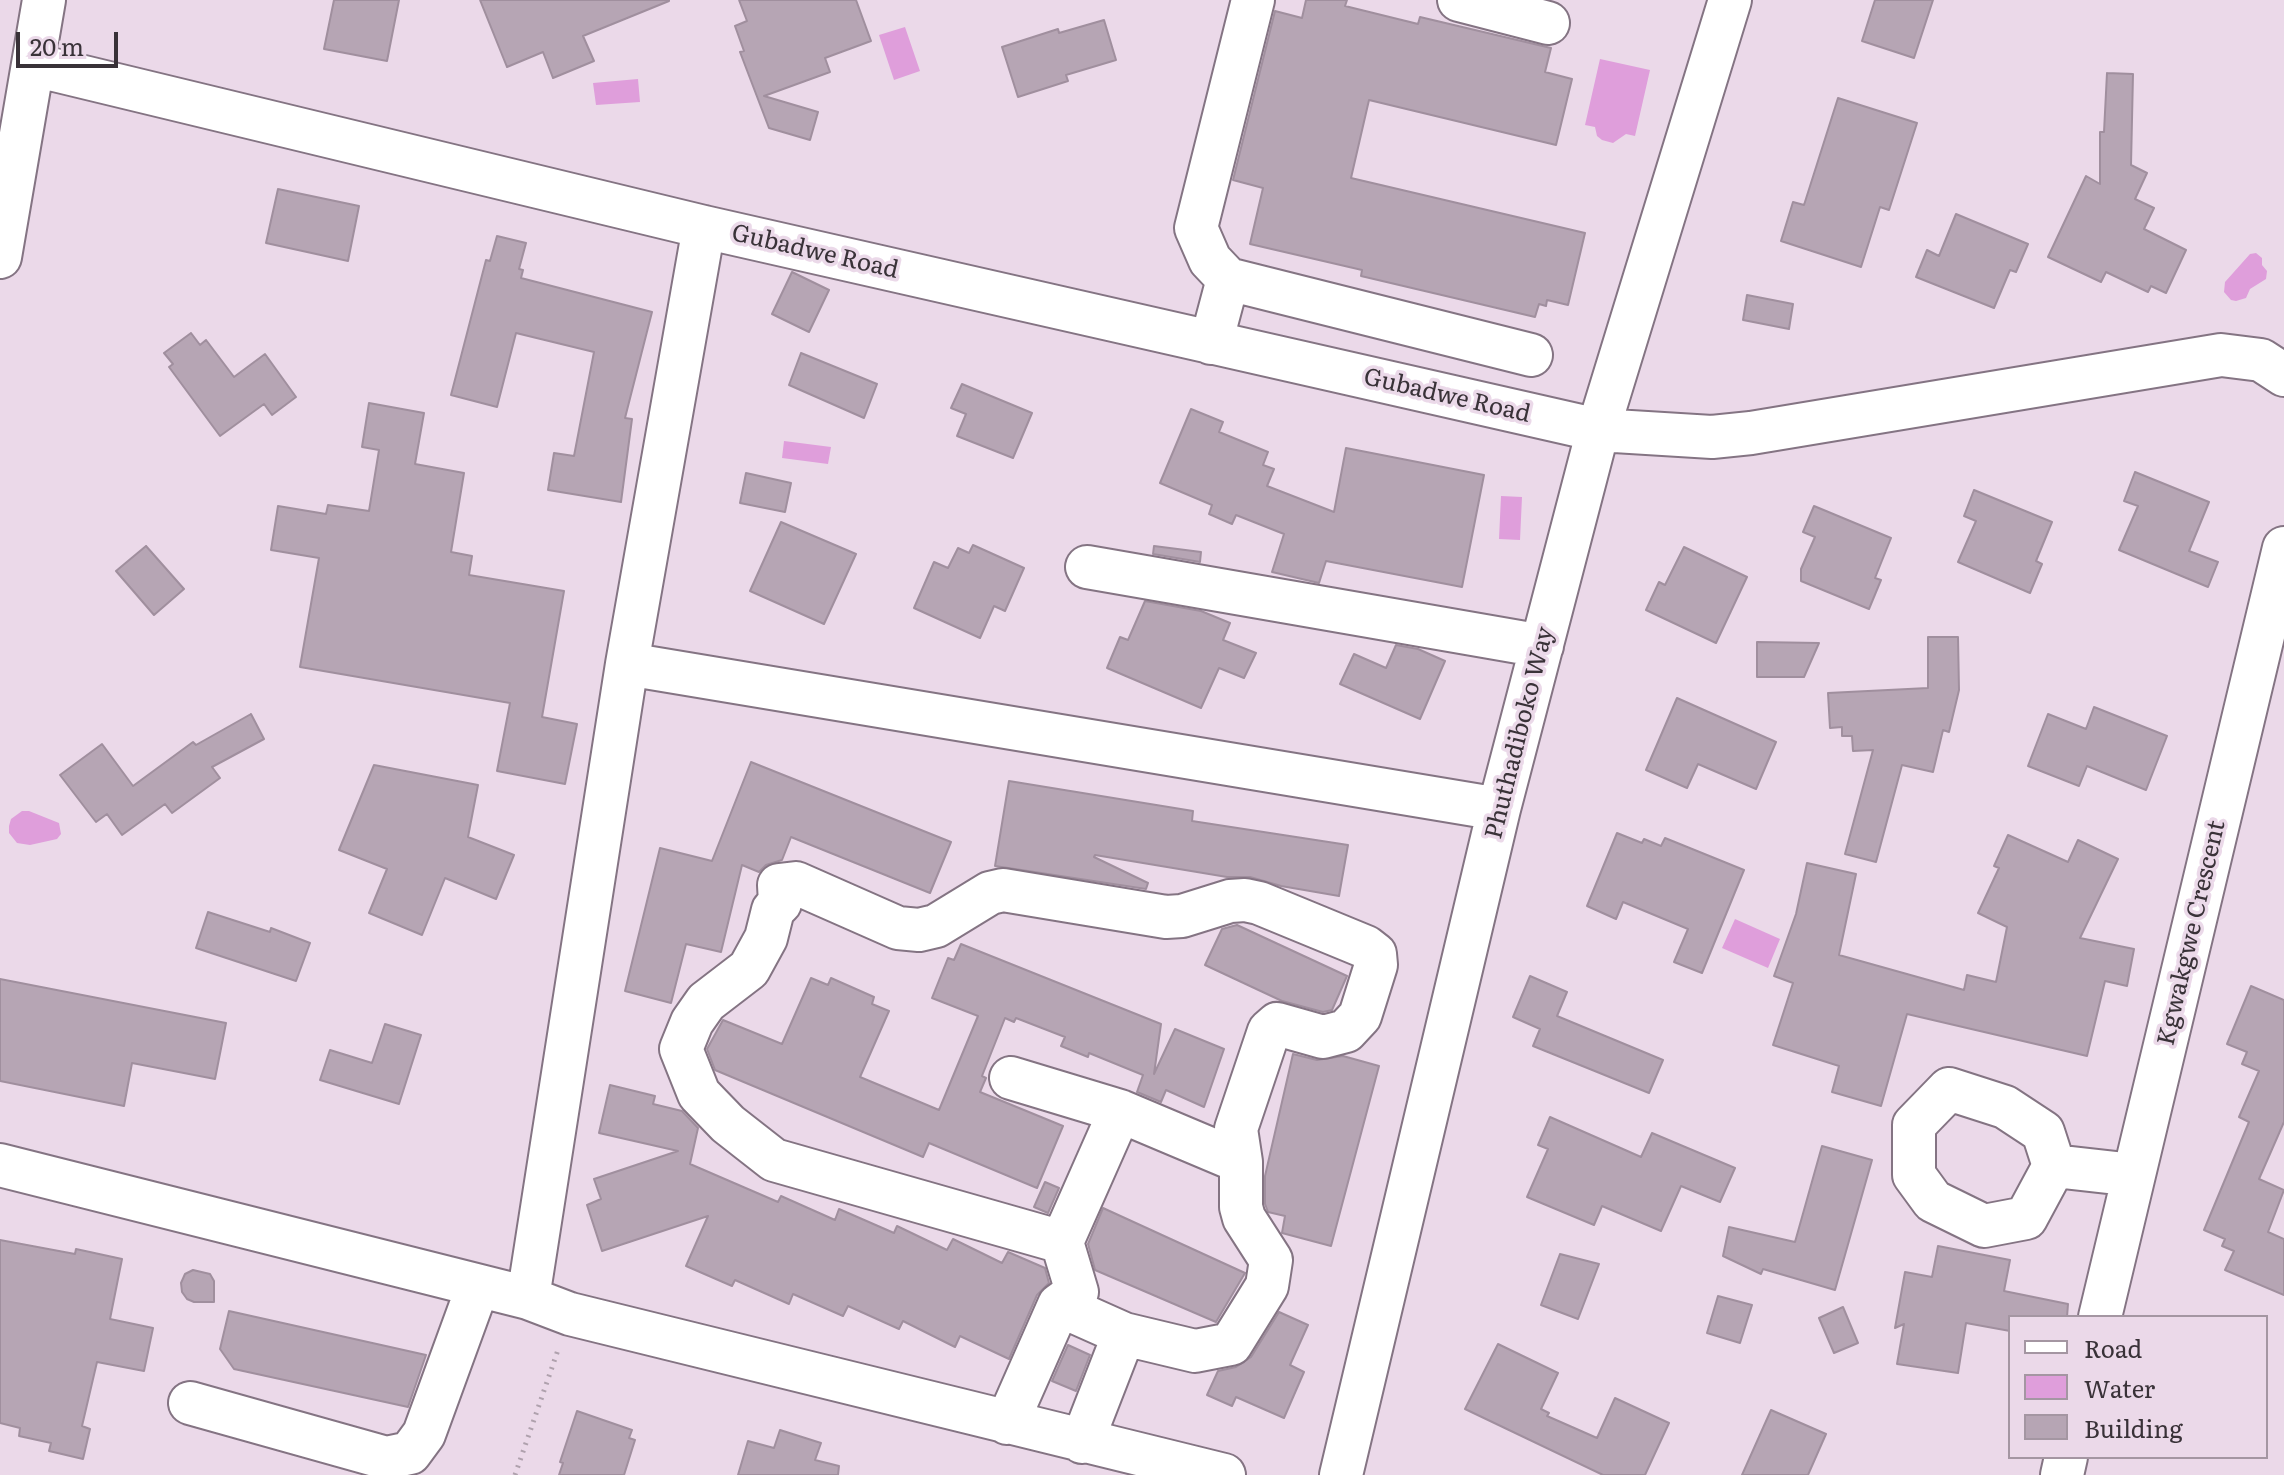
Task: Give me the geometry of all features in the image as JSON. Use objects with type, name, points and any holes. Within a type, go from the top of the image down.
[{"type":"street","points":[[0,257],[44,0]]},
{"type":"street","points":[[1253,0],[1196,228],[1210,260],[1228,279],[1531,355]]},
{"type":"street","points":[[1459,0],[1548,23]]},
{"type":"street","name":"Phuthadiboko Way","points":[[1341,1475],[1499,809],[1598,430],[1730,0]]},
{"type":"street","name":"Gubadwe Road","points":[[34,65],[704,227],[1598,430]]},
{"type":"street","points":[[528,1298],[627,664],[704,227]]},
{"type":"street","points":[[1211,343],[1228,279]]},
{"type":"street","points":[[1598,430],[1712,437],[1751,433],[2221,355],[2261,360],[2284,375]]},
{"type":"street","name":"Kgwakgwe Crescent","points":[[2100,1315],[2284,548]]},
{"type":"street","points":[[1087,567],[1542,646]]},
{"type":"street","points":[[627,664],[1499,809]]},
{"type":"street","points":[[1059,1305],[1124,1334],[1195,1351],[1231,1344],[1267,1286],[1271,1260],[1244,1218],[1241,1207],[1241,1162],[1236,1129],[1269,1031],[1281,1025],[1323,1037],[1335,1035],[1354,1025],[1360,1016],[1376,965],[1375,954],[1366,947],[1245,900],[1166,917],[1003,890],[990,893],[936,926],[919,930],[898,928],[796,883],[779,885],[780,903],[773,910],[766,938],[749,969],[706,1002],[692,1022],[681,1049],[699,1094],[728,1124],[774,1160],[1062,1242]]},
{"type":"street","points":[[1011,1078],[1120,1111],[1241,1162]]},
{"type":"street","points":[[1007,1423],[1059,1305],[1077,1292],[1062,1242],[1120,1111]]},
{"type":"street","points":[[0,1165],[528,1298],[570,1314],[1224,1475]]},
{"type":"street","points":[[2054,1166],[2134,1175]]},
{"type":"street","points":[[190,1403],[386,1458],[410,1453],[424,1434],[478,1286]]},
{"type":"street","points":[[1082,1442],[1124,1334]]},
{"type":"path","points":[[515,1475],[570,1314]]},
{"type":"water","points":[[905,27],[920,71],[894,80],[879,35]]},
{"type":"water","points":[[1600,59],[1650,70],[1635,136],[1626,134],[1613,143],[1597,136],[1595,127],[1585,125]]},
{"type":"water","points":[[638,79],[640,102],[596,105],[593,83]]},
{"type":"water","points":[[2256,253],[2262,258],[2262,265],[2267,271],[2266,279],[2250,289],[2246,298],[2231,300],[2224,292],[2225,282],[2250,254]]},
{"type":"water","points":[[784,441],[831,447],[828,464],[782,458]]},
{"type":"water","points":[[1501,496],[1522,497],[1520,540],[1499,539]]},
{"type":"water","points":[[22,811],[59,823],[61,834],[57,839],[30,845],[17,843],[9,833],[9,826],[11,819]]},
{"type":"water","points":[[1735,919],[1780,939],[1768,968],[1722,948]]},
{"type":"building","points":[[334,0],[399,0],[387,61],[324,49]]},
{"type":"building","points":[[480,0],[669,1],[583,36],[594,61],[553,78],[543,52],[507,67]]},
{"type":"building","points":[[739,0],[856,0],[871,41],[825,58],[830,72],[764,96],[818,112],[810,140],[769,128],[740,52],[744,51],[735,26],[747,21]]},
{"type":"building","points":[[1306,0],[1347,0],[1345,6],[1418,24],[1420,17],[1551,48],[1545,72],[1572,79],[1556,145],[1369,100],[1351,178],[1585,233],[1568,305],[1547,300],[1546,306],[1539,304],[1535,317],[1361,276],[1362,270],[1250,244],[1263,188],[1233,180],[1275,11],[1302,18]]},
{"type":"building","points":[[1875,0],[1933,0],[1914,58],[1862,41]]},
{"type":"building","points":[[1104,20],[1116,60],[1066,75],[1068,81],[1018,97],[1002,47],[1058,29],[1059,33]]},
{"type":"building","points":[[2107,73],[2133,74],[2131,165],[2147,173],[2135,199],[2154,208],[2144,229],[2186,250],[2166,293],[2151,286],[2148,292],[2106,272],[2101,282],[2048,257],[2086,176],[2100,184],[2100,132],[2104,132]]},
{"type":"building","points":[[1838,98],[1917,123],[1889,210],[1880,207],[1861,267],[1781,241],[1793,202],[1804,205]]},
{"type":"building","points":[[278,189],[359,206],[348,261],[266,243]]},
{"type":"building","points":[[1956,214],[2028,244],[2016,272],[2010,270],[1994,308],[1916,277],[1927,250],[1939,256]]},
{"type":"building","points":[[497,236],[526,243],[519,269],[523,270],[521,278],[652,312],[625,418],[632,419],[621,502],[548,490],[554,453],[574,456],[594,352],[516,333],[497,407],[451,395],[486,260],[490,261]]},
{"type":"building","points":[[792,272],[829,290],[809,332],[772,314]]},
{"type":"building","points":[[1747,295],[1793,304],[1789,329],[1743,320]]},
{"type":"building","points":[[191,333],[200,345],[206,340],[234,377],[265,354],[296,397],[272,415],[264,404],[220,436],[169,367],[173,364],[164,353]]},
{"type":"building","points":[[801,353],[877,384],[864,418],[789,385]]},
{"type":"building","points":[[962,384],[1032,413],[1013,458],[957,436],[966,414],[951,408]]},
{"type":"building","points":[[369,403],[424,413],[415,464],[464,473],[451,552],[472,556],[469,575],[564,591],[542,717],[577,724],[565,784],[497,771],[510,703],[300,667],[319,558],[271,550],[278,506],[326,514],[328,505],[369,511],[379,450],[362,447]]},
{"type":"building","points":[[1191,409],[1223,422],[1219,432],[1268,452],[1263,465],[1274,469],[1267,486],[1334,512],[1346,448],[1484,475],[1462,587],[1326,561],[1319,583],[1272,572],[1284,534],[1236,515],[1232,524],[1209,514],[1212,505],[1160,483]]},
{"type":"building","points":[[2135,472],[2209,502],[2189,551],[2218,562],[2208,587],[2119,550],[2138,506],[2124,501]]},
{"type":"building","points":[[746,473],[791,483],[785,512],[740,503]]},
{"type":"building","points":[[1974,490],[2052,522],[2036,561],[2042,564],[2030,593],[1958,562],[1976,521],[1964,516]]},
{"type":"building","points":[[1814,506],[1891,538],[1875,578],[1881,580],[1869,609],[1801,581],[1801,569],[1815,537],[1803,532]]},
{"type":"building","points":[[781,522],[856,554],[824,624],[750,591]]},
{"type":"building","points":[[973,545],[1024,568],[1005,611],[994,606],[980,638],[914,608],[934,562],[948,568],[958,548],[969,553]]},
{"type":"building","points":[[146,546],[184,589],[154,615],[116,571]]},
{"type":"building","points":[[1154,546],[1201,552],[1200,562],[1153,554]]},
{"type":"building","points":[[1684,547],[1747,577],[1716,643],[1646,610],[1659,582],[1665,585]]},
{"type":"building","points":[[1145,601],[1201,611],[1230,623],[1223,640],[1256,653],[1244,678],[1219,668],[1201,708],[1107,668],[1120,637],[1128,640]]},
{"type":"building","points":[[1928,637],[1958,637],[1959,690],[1949,732],[1943,730],[1933,772],[1902,765],[1876,862],[1845,854],[1873,750],[1853,751],[1852,736],[1842,736],[1842,727],[1830,728],[1828,693],[1928,688]]},
{"type":"building","points":[[1757,642],[1819,643],[1804,677],[1757,677]]},
{"type":"building","points":[[1396,645],[1418,649],[1445,661],[1420,719],[1340,684],[1354,654],[1386,668]]},
{"type":"building","points":[[1677,698],[1776,742],[1756,789],[1698,764],[1687,788],[1646,770]]},
{"type":"building","points":[[2094,707],[2167,736],[2146,790],[2087,766],[2079,786],[2028,766],[2048,714],[2086,729]]},
{"type":"building","points":[[251,714],[264,739],[212,767],[220,778],[172,813],[165,804],[122,835],[107,814],[96,822],[60,775],[102,744],[133,786],[193,742],[196,745]]},
{"type":"building","points":[[751,762],[951,842],[930,893],[791,837],[782,860],[766,865],[759,872],[742,865],[721,952],[686,944],[671,1003],[625,991],[660,848],[712,861]]},
{"type":"building","points":[[374,765],[478,785],[468,837],[514,855],[496,899],[445,878],[422,935],[369,913],[387,869],[339,850]]},
{"type":"building","points":[[1009,781],[1193,811],[1192,821],[1348,845],[1339,896],[1250,877],[1227,877],[1095,855],[1148,883],[1146,889],[995,866]]},
{"type":"building","points":[[1617,833],[1642,843],[1644,839],[1661,846],[1665,838],[1744,870],[1702,973],[1674,962],[1688,929],[1623,902],[1616,919],[1587,906]]},
{"type":"building","points":[[2008,835],[2068,862],[2078,840],[2118,859],[2080,938],[2134,949],[2127,986],[2105,981],[2087,1056],[1907,1014],[1881,1106],[1832,1092],[1839,1066],[1773,1045],[1793,983],[1774,976],[1796,914],[1807,863],[1856,874],[1839,955],[1964,990],[1967,975],[1996,982],[2007,927],[1978,913],[1999,868],[1994,866]]},
{"type":"building","points":[[208,912],[270,932],[271,928],[310,943],[296,981],[196,948]]},
{"type":"building","points":[[1237,925],[1347,976],[1332,1010],[1323,1012],[1282,1001],[1205,965],[1222,929]]},
{"type":"building","points":[[961,944],[1161,1024],[1154,1074],[1175,1029],[1224,1049],[1204,1107],[1166,1090],[1161,1102],[1137,1092],[1143,1075],[1089,1053],[1088,1057],[1061,1046],[1065,1037],[1016,1018],[1014,1022],[1005,1018],[982,1076],[986,1078],[980,1092],[1063,1126],[1037,1188],[929,1143],[923,1157],[715,1070],[707,1049],[723,1020],[782,1044],[811,978],[828,985],[831,978],[874,997],[872,1004],[889,1011],[860,1077],[939,1110],[978,1016],[932,998],[948,958],[954,960]]},
{"type":"building","points":[[1530,976],[1567,992],[1557,1016],[1663,1060],[1649,1093],[1533,1046],[1540,1029],[1513,1017]]},
{"type":"building","points":[[0,979],[226,1023],[215,1079],[132,1063],[124,1106],[0,1081]]},
{"type":"building","points":[[2251,986],[2284,1000],[2284,1122],[2259,1179],[2284,1190],[2268,1232],[2284,1239],[2284,1295],[2225,1270],[2234,1251],[2222,1246],[2225,1239],[2204,1230],[2249,1122],[2239,1117],[2259,1071],[2242,1064],[2247,1052],[2227,1044]]},
{"type":"building","points":[[385,1024],[421,1035],[399,1104],[320,1080],[330,1050],[372,1063]]},
{"type":"building","points":[[1293,1054],[1317,1060],[1343,1056],[1379,1066],[1331,1246],[1282,1233],[1285,1216],[1268,1212],[1265,1204],[1265,1176]]},
{"type":"building","points":[[610,1085],[655,1096],[653,1104],[682,1111],[698,1128],[690,1164],[778,1202],[781,1196],[835,1220],[839,1209],[894,1233],[897,1226],[947,1250],[953,1239],[1002,1263],[1008,1252],[1045,1268],[1049,1283],[1037,1295],[1009,1359],[960,1336],[955,1347],[903,1321],[899,1329],[848,1306],[843,1316],[793,1294],[789,1304],[735,1280],[732,1286],[686,1266],[708,1216],[602,1251],[587,1205],[601,1199],[594,1179],[678,1151],[599,1133]]},
{"type":"building","points":[[1550,1117],[1641,1157],[1652,1133],[1735,1168],[1720,1202],[1681,1186],[1661,1231],[1602,1206],[1594,1225],[1527,1197],[1548,1149],[1538,1145]]},
{"type":"building","points":[[1822,1146],[1872,1160],[1835,1290],[1763,1269],[1761,1274],[1723,1256],[1729,1227],[1795,1242]]},
{"type":"building","points":[[1045,1182],[1059,1188],[1048,1213],[1034,1207]]},
{"type":"building","points":[[1103,1208],[1245,1273],[1216,1322],[1095,1270],[1088,1244]]},
{"type":"building","points":[[0,1240],[75,1254],[76,1249],[122,1259],[110,1319],[153,1328],[144,1371],[97,1362],[82,1426],[90,1429],[83,1459],[49,1451],[51,1443],[19,1436],[20,1428],[0,1423]]},
{"type":"building","points":[[1938,1246],[2010,1260],[2004,1291],[2068,1304],[2067,1315],[2008,1315],[2008,1331],[1966,1323],[1958,1373],[1897,1364],[1904,1324],[1895,1328],[1905,1272],[1932,1277]]},
{"type":"building","points":[[1560,1254],[1599,1264],[1578,1319],[1541,1305]]},
{"type":"building","points":[[193,1270],[210,1274],[214,1281],[214,1302],[194,1302],[182,1292],[181,1283],[185,1274]]},
{"type":"building","points":[[1718,1296],[1752,1305],[1740,1343],[1707,1333]]},
{"type":"building","points":[[1843,1307],[1858,1343],[1834,1353],[1819,1318]]},
{"type":"building","points":[[229,1311],[426,1355],[408,1407],[234,1369],[220,1349]]},
{"type":"building","points":[[1279,1312],[1308,1325],[1290,1365],[1304,1372],[1284,1418],[1236,1397],[1232,1406],[1207,1395],[1218,1371],[1236,1367],[1251,1357]]},
{"type":"building","points":[[1498,1344],[1558,1373],[1541,1409],[1549,1413],[1547,1416],[1597,1438],[1615,1398],[1669,1423],[1645,1475],[1603,1475],[1465,1409]]},
{"type":"building","points":[[1068,1345],[1090,1355],[1076,1391],[1052,1381]]},
{"type":"building","points":[[1771,1410],[1826,1434],[1808,1475],[1742,1475]]},
{"type":"building","points":[[577,1411],[632,1430],[629,1438],[635,1440],[624,1475],[559,1475],[563,1463],[560,1462]]},
{"type":"building","points":[[780,1430],[821,1443],[815,1460],[839,1466],[838,1475],[738,1475],[748,1441],[774,1448]]}]
